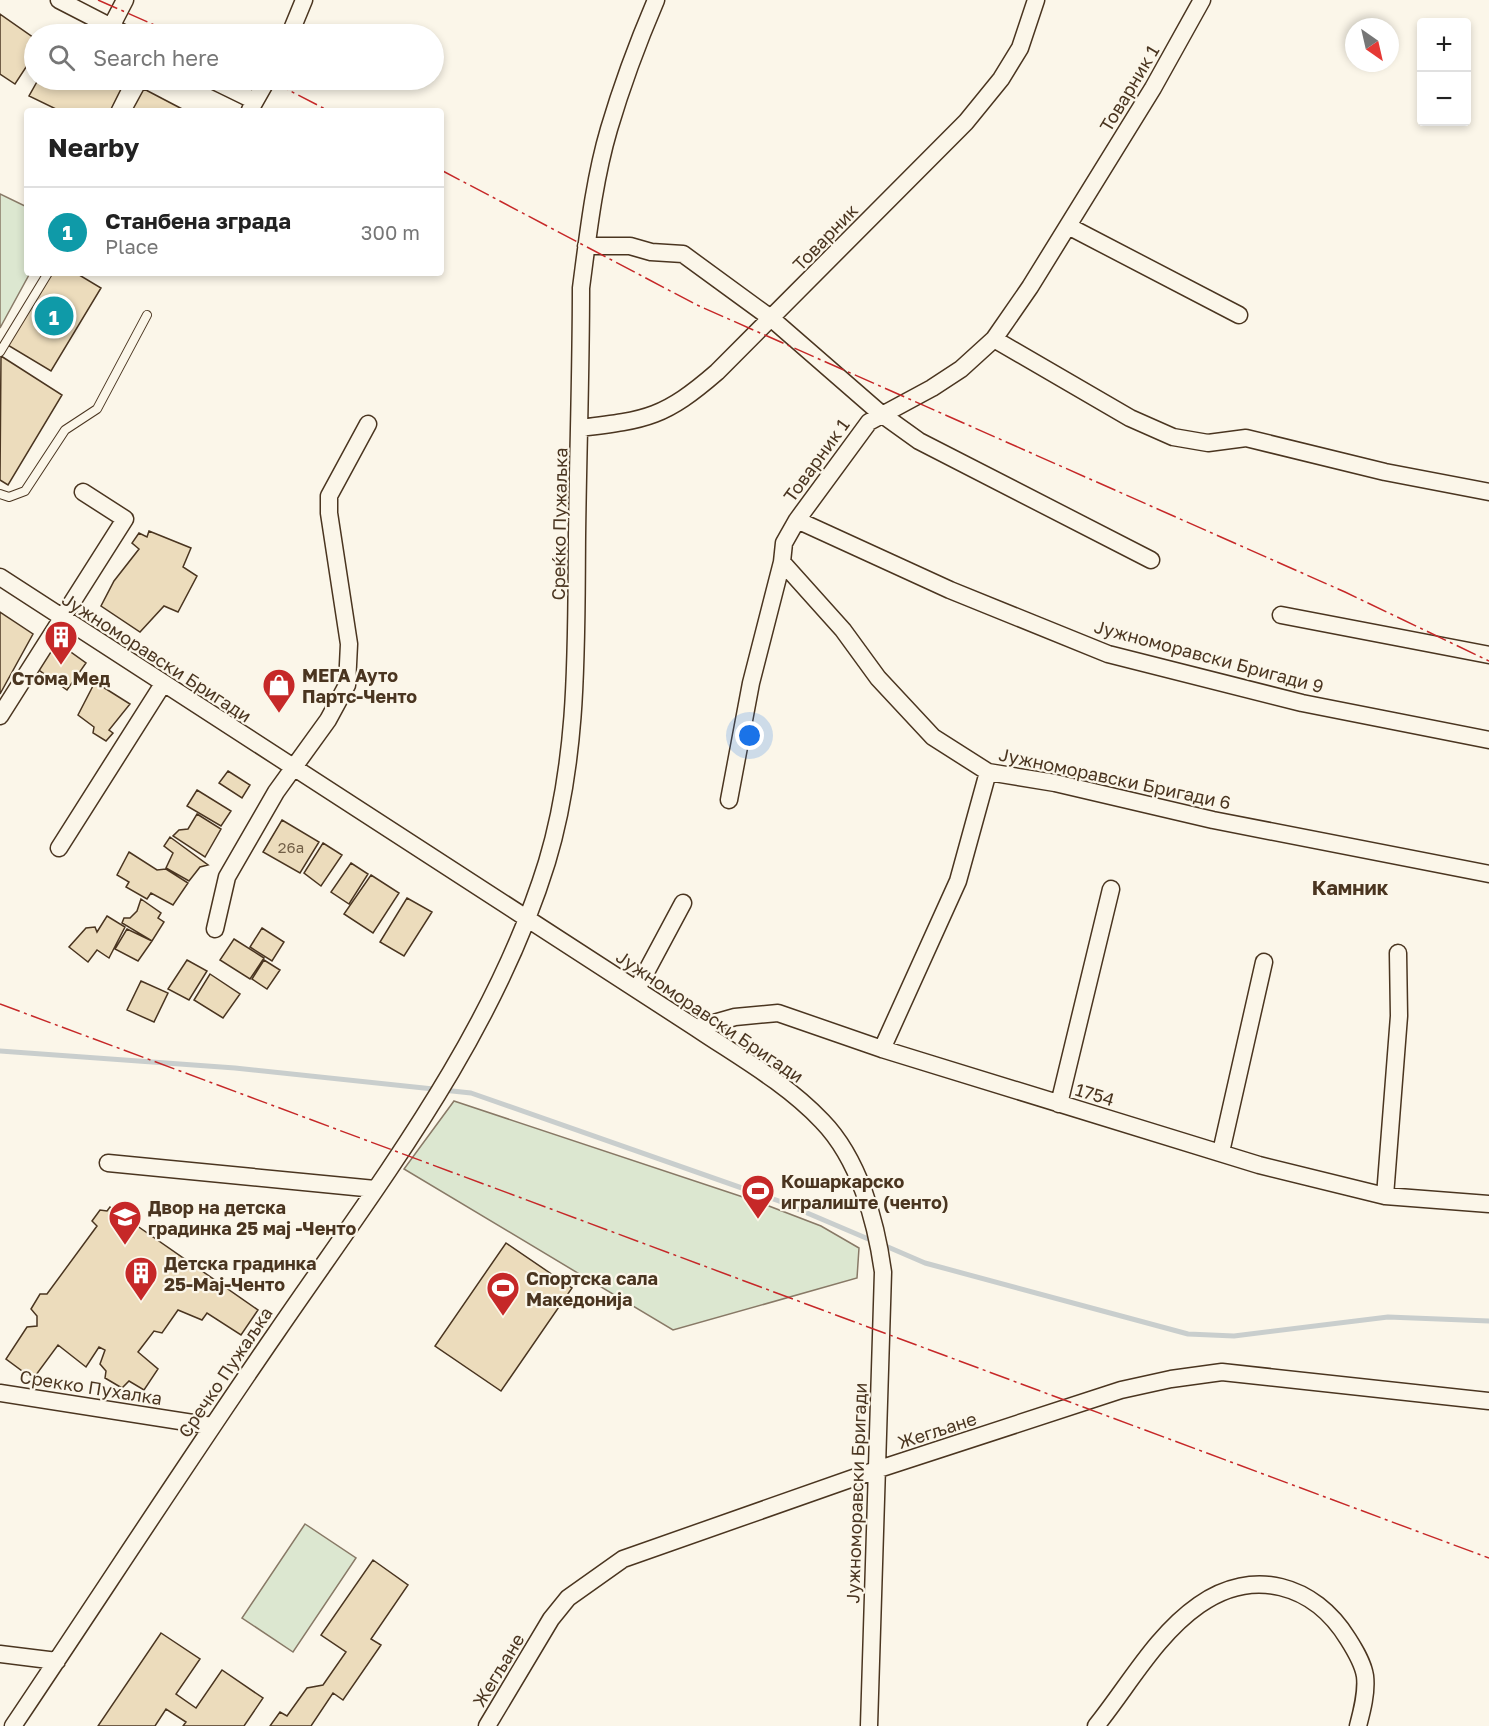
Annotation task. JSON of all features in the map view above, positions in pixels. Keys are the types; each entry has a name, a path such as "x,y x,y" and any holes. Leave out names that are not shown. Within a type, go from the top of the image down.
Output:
{"street":[{"path":"59,0 105,24"},
{"path":"120,24 125,0"},
{"path":"294,24 304,0"},
{"name":"Среќко Пужаљка","path":"470,1041 526,920 547,861 564,789 575,698 581,288 586,246 609,131 638,42 656,0"},
{"name":"Товарник","path":"580,428 653,416 686,399 709,379 966,122 994,88 1020,48 1036,0"},
{"name":"Товарник 1","path":"729,800 751,683 782,562 784,543 797,520 859,433 880,413 932,388 961,369 994,339 1068,226 1153,88 1202,0"},
{"path":"227,90 252,106 261,90"},
{"path":"1068,226 1239,315"},
{"path":"586,246 630,246 651,252 683,254 772,318 880,413 919,441 1151,560"},
{"path":"994,339 1130,418 1173,437 1208,443 1246,438 1385,472 1489,492"},
{"path":"215,929 227,877 293,768 328,720 347,685 349,644 329,513 329,496 368,424"},
{"path":"0,716 125,519 83,492"},
{"name":"Јужноморавски Бригади 9","path":"797,520 950,590 1108,654 1302,703 1489,740"},
{"name":"Јужноморавски Бригади 6","path":"782,562 843,630 878,678 933,737 988,772 1055,783 1213,820 1489,874"},
{"name":"Јужноморавски Бригади","path":"0,577 526,920 696,1028 787,1089 824,1122 861,1181 879,1237 883,1272 869,1726"},
{"path":"1281,615 1489,655"},
{"path":"59,848 163,684"},
{"path":"882,1049 958,881 988,772"},
{"path":"1059,1104 1111,889"},
{"path":"637,989 683,903"},
{"path":"1385,1196 1399,1016 1398,953"},
{"path":"1221,1152 1263,963"},
{"name":"1754","path":"696,1028 735,1017 778,1013 882,1049 1270,1168 1385,1196 1489,1204"},
{"name":"Сречко Пужаљка","path":"13,1726 212,1426 435,1100 470,1041"},
{"path":"108,1162 375,1189"},
{"name":"Жегљане","path":"488,1726 551,1619 568,1598 623,1559 876,1470 1121,1390 1171,1379 1222,1372 1489,1401"},
{"name":"Срекко Пухалка","path":"0,1393 212,1426"},
{"path":"1096,1726 1156,1646 1200,1604 1240,1584 1276,1584 1311,1600 1337,1622 1357,1654 1365,1676 1358,1726"},
{"path":"0,1654 57,1661"}],"lane":[{"path":"0,352 46,276"},
{"path":"0,494 9,497 25,491 65,430 97,409 147,315"}],"green space":[{"path":"0,194 24,206 24,276 28,276 0,328"},
{"path":"454,1101 761,1203 821,1226 859,1248 857,1278 673,1330 404,1169"},
{"path":"305,1524 356,1558 293,1652 242,1618"}],"building":[{"path":"0,14 24,31 24,70 15,84 0,74"},
{"path":"32,90 120,90 112,108 54,108 29,96"},
{"path":"143,90 146,90 180,108 134,108"},
{"path":"48,276 81,276 101,288 51,371 6,344"},
{"path":"1,356 62,395 8,485 0,480"},
{"path":"149,531 191,548 183,567 197,576 178,612 164,606 140,632 101,606 114,581 139,549 132,543 139,533 147,537"},
{"path":"0,612 33,634 0,694"},
{"name":"Стома Мед","path":"54,646 61,651 65,648 86,663 67,690 36,668"},
{"path":"95,682 130,704 109,730 113,733 106,741 93,733 94,727 78,715"},
{"path":"228,771 250,785 242,798 219,783"},
{"path":"197,790 231,811 221,826 187,806"},
{"path":"197,814 221,829 205,857 173,836 179,830 188,829"},
{"path":"282,820 319,842 300,873 263,852"},
{"path":"170,837 208,865 200,867 189,881 166,868 173,853 164,846"},
{"path":"323,843 342,855 321,886 304,873"},
{"path":"129,852 157,870 166,869 188,883 173,905 151,893 147,899 126,887 129,882 117,875"},
{"path":"351,863 368,874 349,904 331,892"},
{"path":"371,875 399,893 373,933 344,914"},
{"path":"407,898 432,912 404,956 380,942"},
{"path":"141,899 161,913 158,918 164,922 152,941 122,923 124,918 130,918 137,911"},
{"path":"107,916 125,927 109,958 97,950 88,962 69,947 86,928 95,927 97,932"},
{"path":"262,928 284,942 272,961 250,947"},
{"path":"127,929 152,941 138,961 115,949"},
{"path":"234,939 264,958 250,979 220,960"},
{"path":"187,960 207,971 189,1000 168,989"},
{"path":"264,960 280,970 267,989 252,979"},
{"path":"210,974 240,994 223,1018 194,1000"},
{"path":"141,981 168,993 154,1022 127,1010"},
{"name":"Детска градинка 25-Мај-Ченто","path":"110,1207 258,1310 241,1335 207,1313 202,1320 178,1310 162,1333 154,1331 138,1352 158,1369 144,1390 129,1381 122,1388 105,1378 106,1371 100,1364 105,1350 99,1347 86,1367 58,1345 33,1379 6,1359 27,1327 37,1326 37,1316 31,1309 40,1294 47,1294 97,1226 92,1221 100,1210 107,1211"},
{"name":"Спортска сала Македонија","path":"506,1243 572,1288 501,1391 435,1346"},
{"path":"373,1560 408,1585 371,1639 381,1645 343,1700 333,1693 311,1726 270,1726 280,1712 287,1716 307,1688 323,1685 346,1652 321,1635"},
{"path":"161,1633 200,1659 176,1694 196,1708 222,1670 263,1698 244,1726 183,1726 186,1722 166,1709 155,1726 98,1726"}],"waterway":[{"path":"0,1051 235,1068 471,1093 779,1201 873,1241"},
{"path":"881,1244 925,1263 1188,1334 1234,1336 1388,1317 1489,1321"}],"power":[{"path":"98,0 152,24"},
{"path":"288,90 323,108"},
{"path":"444,172 697,305 1345,592 1489,661"},
{"path":"0,1004 1489,1558"}],"place":[{"name":"Станбена зграда","path":"54,316"},
{"name":"Стома Мед","path":"61,666"},
{"name":"МЕГА Ауто Партс-Ченто","path":"279,714"},
{"name":"Кошаркарско игралиште (ченто)","path":"758,1220"},
{"name":"Двор на детска градинка 25 мај -Ченто","path":"125,1246"},
{"name":"Детска градинка 25-Мај-Ченто","path":"141,1302"},
{"name":"Спортска сала Македонија","path":"503,1317"}],"district":[{"name":"Камник","path":"1350,887"}]}
